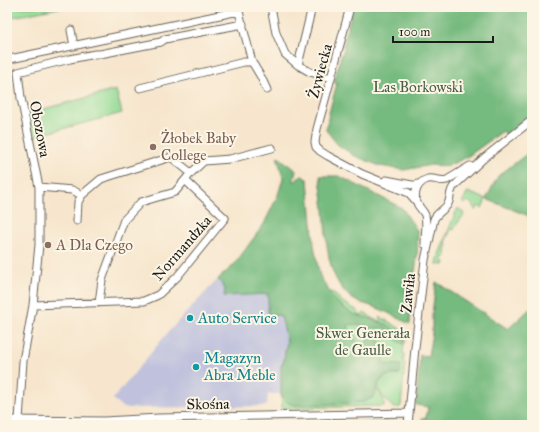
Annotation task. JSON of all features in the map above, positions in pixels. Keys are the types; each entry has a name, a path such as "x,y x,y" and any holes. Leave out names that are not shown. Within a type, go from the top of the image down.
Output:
{"street":[{"path":"271,7 276,33 285,54 298,65 310,72 332,78"},
{"path":"298,65 312,7"},
{"name":"Żywiecka","path":"350,7 332,78 317,128 315,142 316,147 328,156 350,168 374,178"},
{"path":"10,59 239,9 252,62 267,90"},
{"name":"Obozowa","path":"18,420 23,361 33,305 39,245 39,187 21,98 18,72 70,59 161,42 165,39 243,24"},
{"path":"71,30 74,46"},
{"path":"140,88 244,62 252,62"},
{"name":"Zawiła","path":"408,425 425,260 434,219 447,205 451,190 454,186 489,154 532,120"},
{"path":"99,303 102,280 124,220 141,202 175,192 186,181 191,173 206,160 230,160 272,148"},
{"name":"Zawiła","path":"374,178 412,185 432,179 443,181 489,154"},
{"path":"77,221 78,202 82,195 101,179 171,157 191,173"},
{"path":"374,178 409,193 416,201"},
{"path":"439,180 446,185 450,194"},
{"name":"Normandzka","path":"33,305 144,301 158,295 177,276 225,218 186,181"},
{"path":"416,201 416,193 421,183"},
{"path":"39,187 72,190 82,195"},
{"name":"Zawiła","path":"416,201 425,218 425,260"},
{"path":"420,208 428,212 436,213 441,211"},
{"name":"Skośna","path":"7,420 104,421 159,418 409,414"}],"shaded area":[{"path":"218,279 225,289 224,296 268,294 281,316 287,341 283,364 281,365 281,394 268,394 267,406 123,408 113,399 169,331"},
{"path":"399,421 399,425 233,425 312,423"}],"green space":[{"path":"7,7 64,7 7,18"},
{"name":"Las Borkowski","path":"353,7 532,7 532,115 507,136 503,131 467,157 448,166 431,165 404,170 380,166 355,156 338,145 326,130 337,83 334,83 341,55 345,46 343,46"},
{"path":"116,90 122,113 32,137 28,113"},
{"path":"532,150 532,221 529,216 486,199 498,176"},
{"path":"277,156 296,170 295,182 301,175 308,180 314,245 318,267 320,276 331,295 340,305 353,314 388,325 405,338 404,344 396,340 386,328 368,328 368,326 349,324 348,330 361,347 368,342 368,335 380,335 379,346 385,348 383,364 401,365 400,374 386,376 380,381 372,398 363,402 295,405 288,403 281,394 281,365 283,364 287,341 281,316 268,313 268,294 224,296 225,289 218,279 234,265 264,224 278,195 283,178"},
{"path":"320,176 339,176 402,208 418,232 410,324 381,310 355,300 341,287 331,267 327,244"},
{"path":"468,192 486,199 482,208 478,206 476,211 468,201 465,204 462,202"},
{"path":"458,208 464,215 454,230 451,229 445,242 447,244 445,250 446,256 442,258 445,262 444,265 437,264 439,254"},
{"path":"436,282 508,329 532,307 532,334 528,340 532,344 532,425 421,425 422,418 426,418 428,407 416,405 420,355 428,356 432,333 432,314"},
{"name":"Skwer Generała de Gaulle","path":"325,284 330,293 332,292 344,303 358,311 359,316 364,313 381,322 380,317 404,331 406,342 404,344 403,354 405,354 403,362 405,363 400,407 394,408 384,399 379,390 378,387 380,381 386,376 383,364 320,321"},
{"path":"377,389 384,401 384,406 282,408 281,394 284,399 376,391"}],"place":[{"name":"Żłobek Baby College","path":"153,147"},
{"name":"A Dla Czego","path":"48,245"},
{"name":"Auto Service","path":"190,318"},
{"name":"Magazyn Abra Meble","path":"196,367"}]}
